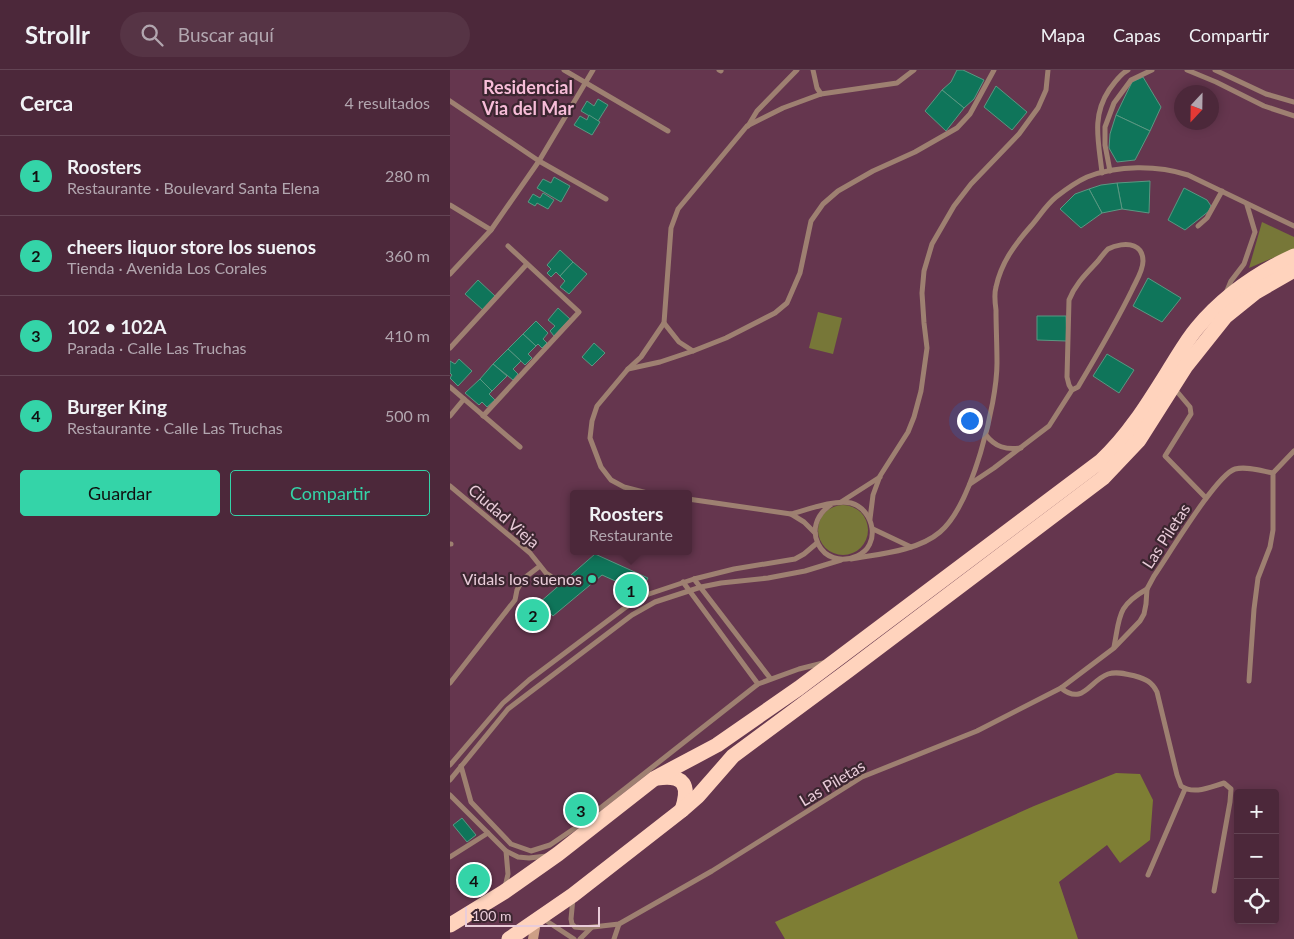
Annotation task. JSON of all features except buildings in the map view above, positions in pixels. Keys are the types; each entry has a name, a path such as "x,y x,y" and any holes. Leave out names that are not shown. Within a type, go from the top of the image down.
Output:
{"highway":[{"path":"450,925 504,892 558,854 655,778 717,745 838,660 1110,452 1136,421 1197,328 1246,283 1294,256"},
{"path":"509,939 574,895 682,810 698,796 733,756 842,676 1103,478 1139,440 1198,349 1225,317 1256,292 1294,270"},
{"path":"655,778 669,776 678,779 684,784 687,794 682,810"},
{"path":"622,805 634,780"}],"main road":[{"path":"533,939 539,919"}],"street":[{"path":"564,70 668,131"},
{"path":"450,274 491,230 539,161 593,70"},
{"path":"632,490 611,480 601,467 590,438 592,421 597,406 628,369 641,357 664,323 671,228 678,209 747,126 757,111 797,70"},
{"path":"813,70 817,88 821,94"},
{"path":"747,126 783,108 821,94 897,83 914,70"},
{"path":"628,369 660,362 693,351 726,338 775,312 786,303 800,273 812,221 823,204 838,190 957,128 970,114 994,70"},
{"path":"870,519 873,495 880,476 908,432 921,391 927,348 922,293 924,272 932,244 954,206 971,184 1019,134 1038,108 1046,90 1048,70"},
{"path":"1102,173 1097,127 1098,114 1108,90 1128,70"},
{"path":"1110,171 1105,145 1105,127 1114,103 1132,80 1152,70"},
{"path":"1187,70 1264,106 1294,116"},
{"path":"1216,70 1266,94 1294,102"},
{"path":"450,101 539,161 606,199"},
{"path":"450,780 508,709 632,615 655,602 701,587 768,578 805,571 840,560 889,553 911,547 935,535 949,522 969,484 986,435 997,365 995,289 1000,272 1018,240 1054,199 1072,186 1088,177 1110,171 1129,168 1171,170 1188,175 1294,226"},
{"path":"1198,226 1207,218 1222,191"},
{"path":"1222,304 1230,282 1244,264 1255,232 1247,204"},
{"path":"450,205 491,230"},
{"path":"969,484 1022,448 1049,426 1072,390 1078,387 1122,310 1139,275 1143,264 1143,256 1137,247 1121,245 1109,249 1072,293 1069,300 1067,377 1072,390"},
{"path":"483,416 579,312 508,246"},
{"path":"450,348 527,264"},
{"path":"664,323 679,342 693,351"},
{"path":"1173,386 1190,407 1191,414 1165,456 1206,498"},
{"path":"450,387 520,447"},
{"path":"450,416 464,399"},
{"path":"986,435 992,443 1001,447 1010,449 1022,448"},
{"path":"1249,681 1258,578 1270,547 1273,530 1273,473 1294,450"},
{"name":"Las Piletas","path":"1114,648 1120,615 1124,606 1132,597 1147,589 1206,498 1223,478 1234,469 1246,468 1273,473"},
{"path":"841,502 880,476"},
{"name":"Ciudad Vieja","path":"450,486 530,553 546,574 555,579"},
{"path":"692,500 791,514 841,502 850,503 858,506 865,512 870,519 873,529 872,539 867,548 860,555 851,559"},
{"path":"832,504 819,516 815,524 815,533 817,543 823,551 831,557 840,560"},
{"path":"791,514 804,522 815,533"},
{"path":"873,529 911,547"},
{"path":"450,765 503,703 530,680 626,607 646,595 683,582 734,569 795,560 817,543"},
{"path":"450,683 515,600 517,590 523,579 540,566"},
{"path":"694,579 770,678"},
{"path":"683,582 758,684"},
{"name":"Las Piletas","path":"591,928 619,924 712,871 862,777 977,731 1060,688 1114,648 1140,621 1144,614 1147,589"},
{"path":"461,766 471,802 512,844 531,851 550,845 574,828 758,684 799,668 838,660"},
{"path":"1060,688 1072,695 1079,694 1108,674 1122,673 1144,679 1153,684 1157,692 1181,786 1186,789 1197,790 1224,783 1231,789 1214,891"},
{"path":"1148,874 1186,789"},
{"path":"450,795 506,851 518,857 529,858 558,854"},
{"path":"463,809 471,802"},
{"path":"450,857 488,833"},
{"path":"504,892 508,874 506,851"},
{"path":"574,895 572,924 578,928 591,928"},
{"path":"539,919 574,939"},
{"path":"614,939 619,924"},
{"path":"580,939 591,928"}],"shaded area":[{"path":"1262,222 1294,237 1294,249 1249,268"},
{"path":"818,312 842,318 833,354 809,348"},
{"path":"843,505 852,507 863,516 868,530 866,539 857,550 843,555 834,553 823,544 818,530 820,521 829,510"},
{"path":"1116,773 1140,774 1153,800 1150,840 1120,863 1107,845 1059,882 1078,939 785,939 775,922 1034,806"}],"place":[{"name":"Vidals los suenos","path":"592,579"},
{"name":"Roosters","path":"631,590"},
{"name":"cheers liquor store los suenos","path":"533,615"},
{"name":"102 • 102A","path":"581,810"},
{"name":"Burger King","path":"474,880"}],"district":[{"name":"Residencial Via del Mar","path":"528,98"}]}
